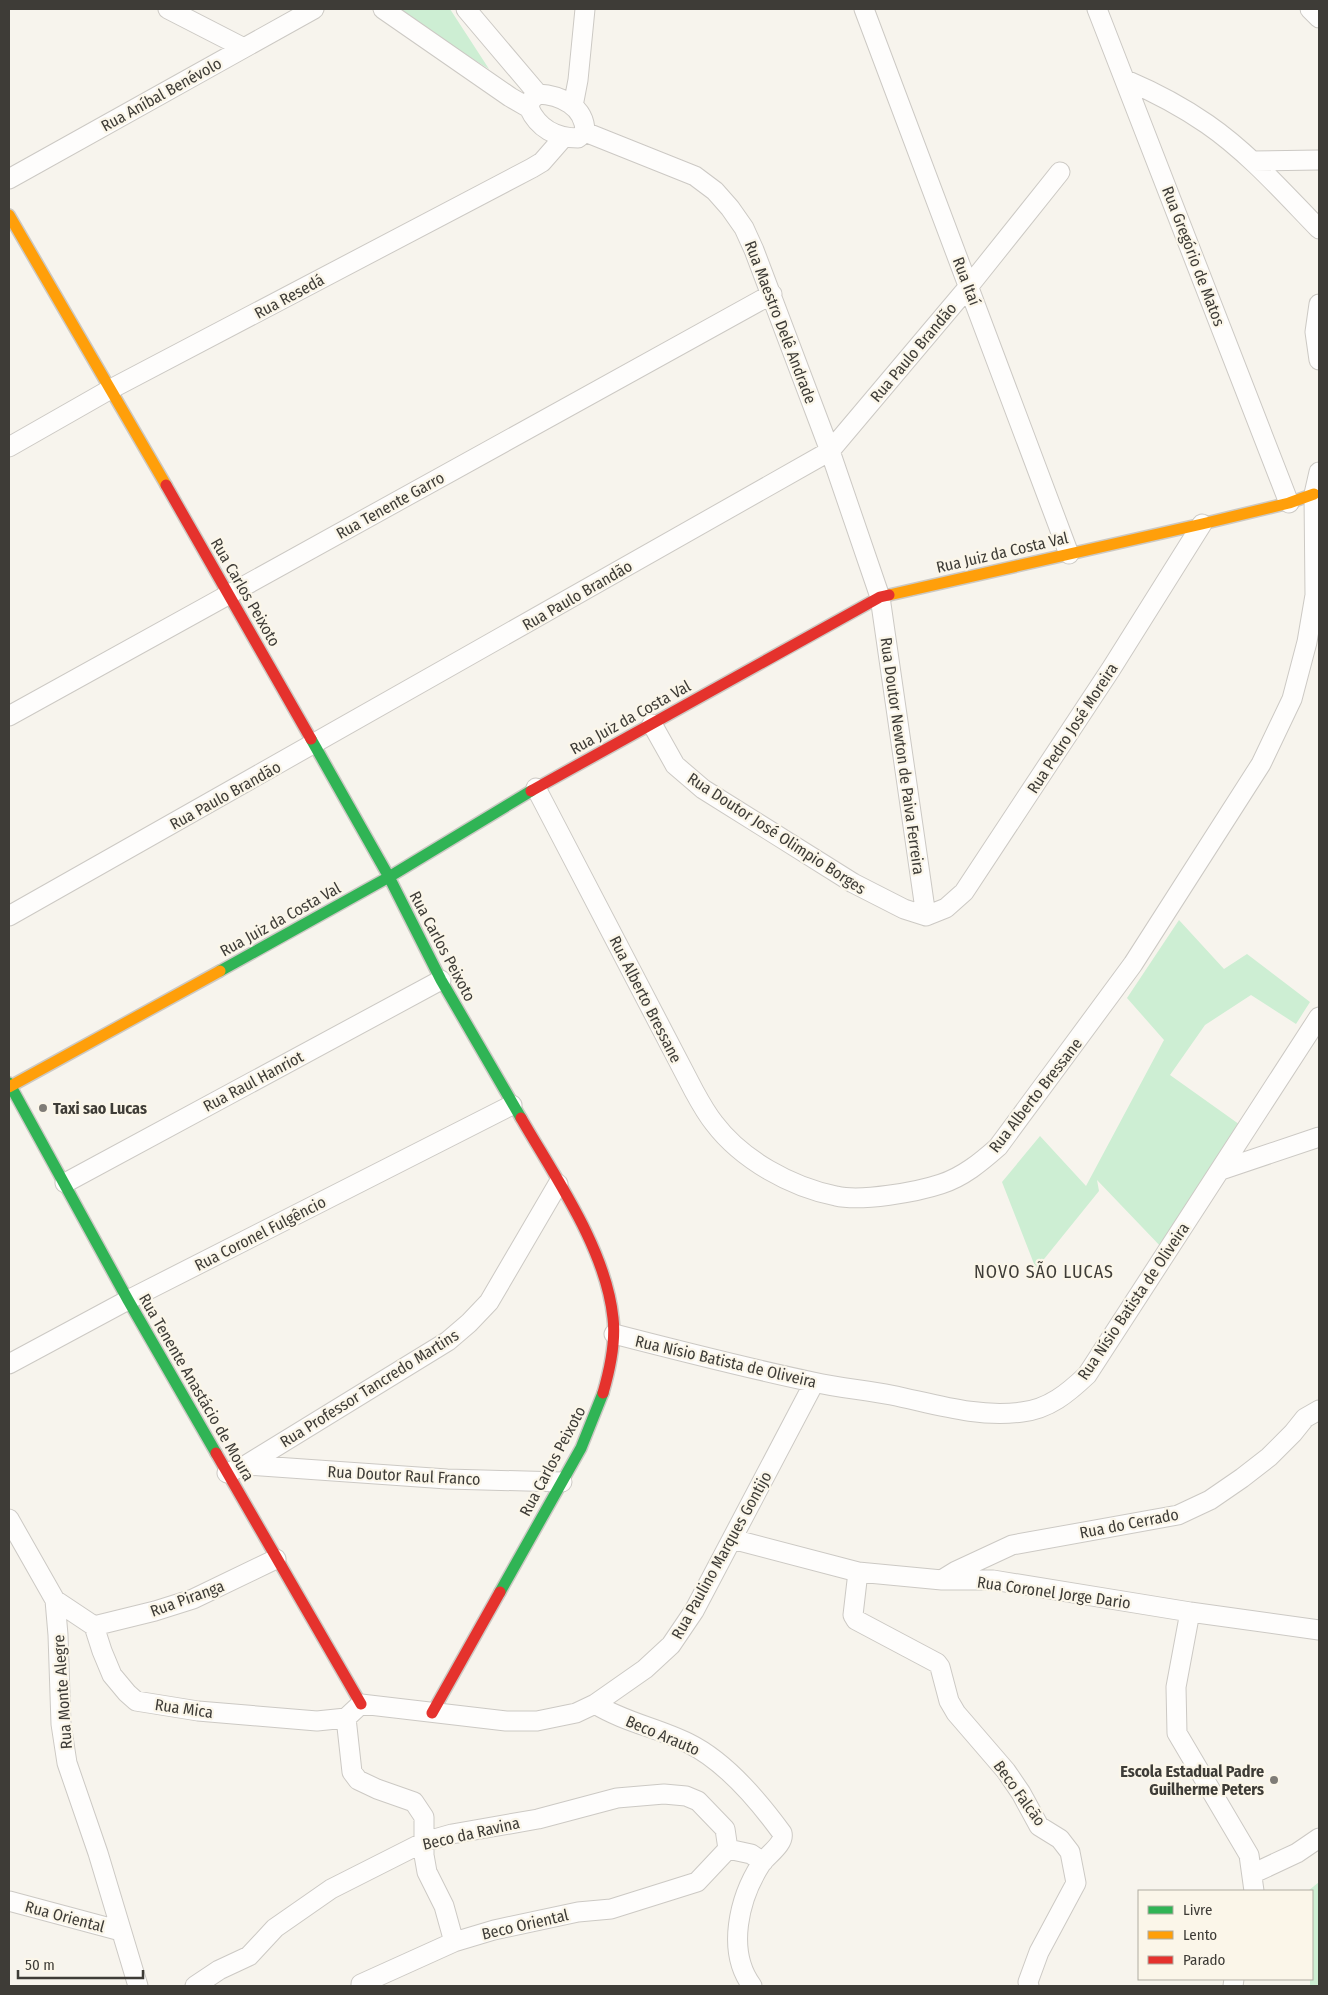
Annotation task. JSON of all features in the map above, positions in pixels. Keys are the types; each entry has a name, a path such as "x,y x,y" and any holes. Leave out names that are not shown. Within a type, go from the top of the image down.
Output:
{"street":[{"path":"168,9 244,48"},
{"name":"Rua Aníbal Benévolo","path":"9,179 314,9"},
{"path":"383,9 510,97 533,101 561,98 573,106 585,125 585,132 578,138 563,138 539,123 533,101 466,9"},
{"path":"573,106 578,80 585,9"},
{"name":"Rua Itaí","path":"864,9 1069,554"},
{"name":"Rua Gregório de Matos","path":"1097,9 1289,503"},
{"path":"1310,9 1319,18"},
{"path":"1126,80 1164,96 1208,124 1252,161 1319,229"},
{"name":"Rua Maestro Delê Andrade","path":"585,132 695,176 715,191 744,228 772,294 830,451 880,596"},
{"name":"Rua Resedá","path":"9,447 109,390 532,168 542,162 563,138"},
{"path":"1252,161 1319,160"},
{"name":"Rua Paulo Brandão","path":"9,916 314,745 830,451 969,286 1060,172"},
{"name":"Rua Carlos Peixoto","path":"9,215 229,594 389,878 441,980 598,1256 609,1296 614,1334 598,1411 581,1448 432,1713"},
{"name":"Rua Tenente Garro","path":"9,716 772,294"},
{"path":"1319,304 1315,332 1319,360"},
{"name":"Rua Alberto Bressane","path":"536,788 694,1091 714,1124 740,1150 773,1172 801,1186 837,1197 876,1197 942,1184 972,1169 998,1147 1133,964 1261,764 1292,699 1307,642 1315,595 1314,494 1319,472"},
{"name":"Rua Juiz da Costa Val","path":"9,1085 389,878 536,788 880,596 1202,524 1289,503 1314,494"},
{"name":"Rua Pedro José Moreira","path":"926,916 946,908 964,892 1111,669 1202,524"},
{"name":"Rua Doutor Newton de Paiva Ferreira","path":"880,596 926,916"},
{"name":"Rua Doutor José Olimpio Borges","path":"652,724 675,765 703,789 853,883 904,909 926,916"},
{"name":"Rua Raul Hanriot","path":"65,1183 441,980"},
{"name":"Rua Nísio Batista de Oliveira","path":"614,1334 814,1383 892,1395 973,1413 1023,1412 1045,1407 1067,1394 1086,1375 1319,1017"},
{"name":"Rua Tenente Anastácio de Moura","path":"9,1085 65,1183 128,1300 361,1704"},
{"name":"Rua Coronel Fulgêncio","path":"9,1364 128,1300 512,1105"},
{"path":"1221,1170 1319,1137"},
{"name":"Rua Professor Tancredo Martins","path":"227,1473 246,1465 448,1341 470,1323 489,1302 558,1184"},
{"name":"Rua Paulino Marques Gontijo","path":"361,1704 506,1721 537,1721 576,1713 596,1704 645,1669 672,1644 694,1611 814,1383"},
{"name":"Rua do Cerrado","path":"942,1580 956,1571 1012,1546 1186,1512 1210,1500 1242,1478 1269,1457 1293,1434 1305,1418 1319,1410"},
{"name":"Rua Doutor Raul Franco","path":"246,1465 447,1479 562,1482"},
{"name":"Rua Monte Alegre","path":"9,1519 55,1600 61,1724 67,1763 138,1986"},
{"name":"Rua Coronel Jorge Dario","path":"732,1539 858,1572 942,1580 992,1580 1190,1612 1319,1630"},
{"name":"Rua Piranga","path":"94,1626 155,1611 193,1599 276,1559"},
{"name":"Beco Falcão","path":"858,1572 853,1615 856,1620 932,1659 940,1667 949,1701 956,1713 1006,1771 1021,1793 1039,1826 1060,1838 1070,1852 1076,1883 1039,1952 1028,1982 1029,1986"},
{"path":"55,1600 94,1626"},
{"path":"1190,1612 1176,1687 1177,1733 1249,1855 1253,1883 1319,1838"},
{"name":"Rua Mica","path":"94,1626 112,1674 136,1701 198,1710 263,1716 317,1720 346,1718"},
{"path":"361,1704 346,1718 352,1772 358,1780 414,1802 424,1817 427,1872 444,1906 454,1942"},
{"name":"Beco Arauto","path":"596,1704 609,1712 688,1742 718,1761 769,1816 782,1833 781,1840 763,1862"},
{"name":"Beco da Ravina","path":"195,1986 219,1970 249,1956 275,1928 331,1889 424,1842 452,1834 538,1819 617,1798 664,1794 686,1796 698,1801 725,1829 728,1849"},
{"path":"728,1849 751,1854 763,1862 750,1887 738,1924 738,1950 748,1981 752,1986"},
{"name":"Beco Oriental","path":"361,1986 361,1984 454,1942 494,1930 578,1912 612,1908 697,1882 728,1849"},
{"name":"Rua Oriental","path":"9,1901 121,1931"}],"green space":[{"path":"392,9 450,9 489,69"},
{"path":"1179,920 1224,969 1247,954 1310,1002 1296,1024 1251,995 1205,1025 1170,1075 1243,1127 1164,1250 1097,1180 1099,1191 1036,1269 1002,1182 1040,1136 1086,1186 1164,1040 1127,998"},
{"path":"1319,1882 1319,1986 1310,1986 1310,1980 1313,1980 1313,1890 1309,1890"}],"traffic: fast":[{"path":"311,739 389,877 441,980 521,1118"},
{"path":"220,971 389,877 531,791"},
{"path":"9,1083 128,1300 216,1453"},
{"path":"500,1592 581,1448 603,1393"}],"traffic: slow":[{"path":"9,215 166,485"},
{"path":"889,595 1202,524 1289,503 1314,494"},
{"path":"9,1087 220,971"}],"traffic: jam":[{"path":"166,485 311,739"},
{"path":"531,791 880,597 889,595"},
{"path":"521,1118 577,1214 590,1240 608,1292 613,1318 614,1337 603,1393"},
{"path":"216,1453 361,1704"},
{"path":"432,1713 500,1592"}],"place":[{"name":"Taxi sao Lucas","path":"43,1108"},
{"name":"Escola Estadual Padre Guilherme Peters","path":"1274,1780"}],"district":[{"name":"NOVO SÃO LUCAS","path":"1044,1272"}]}
